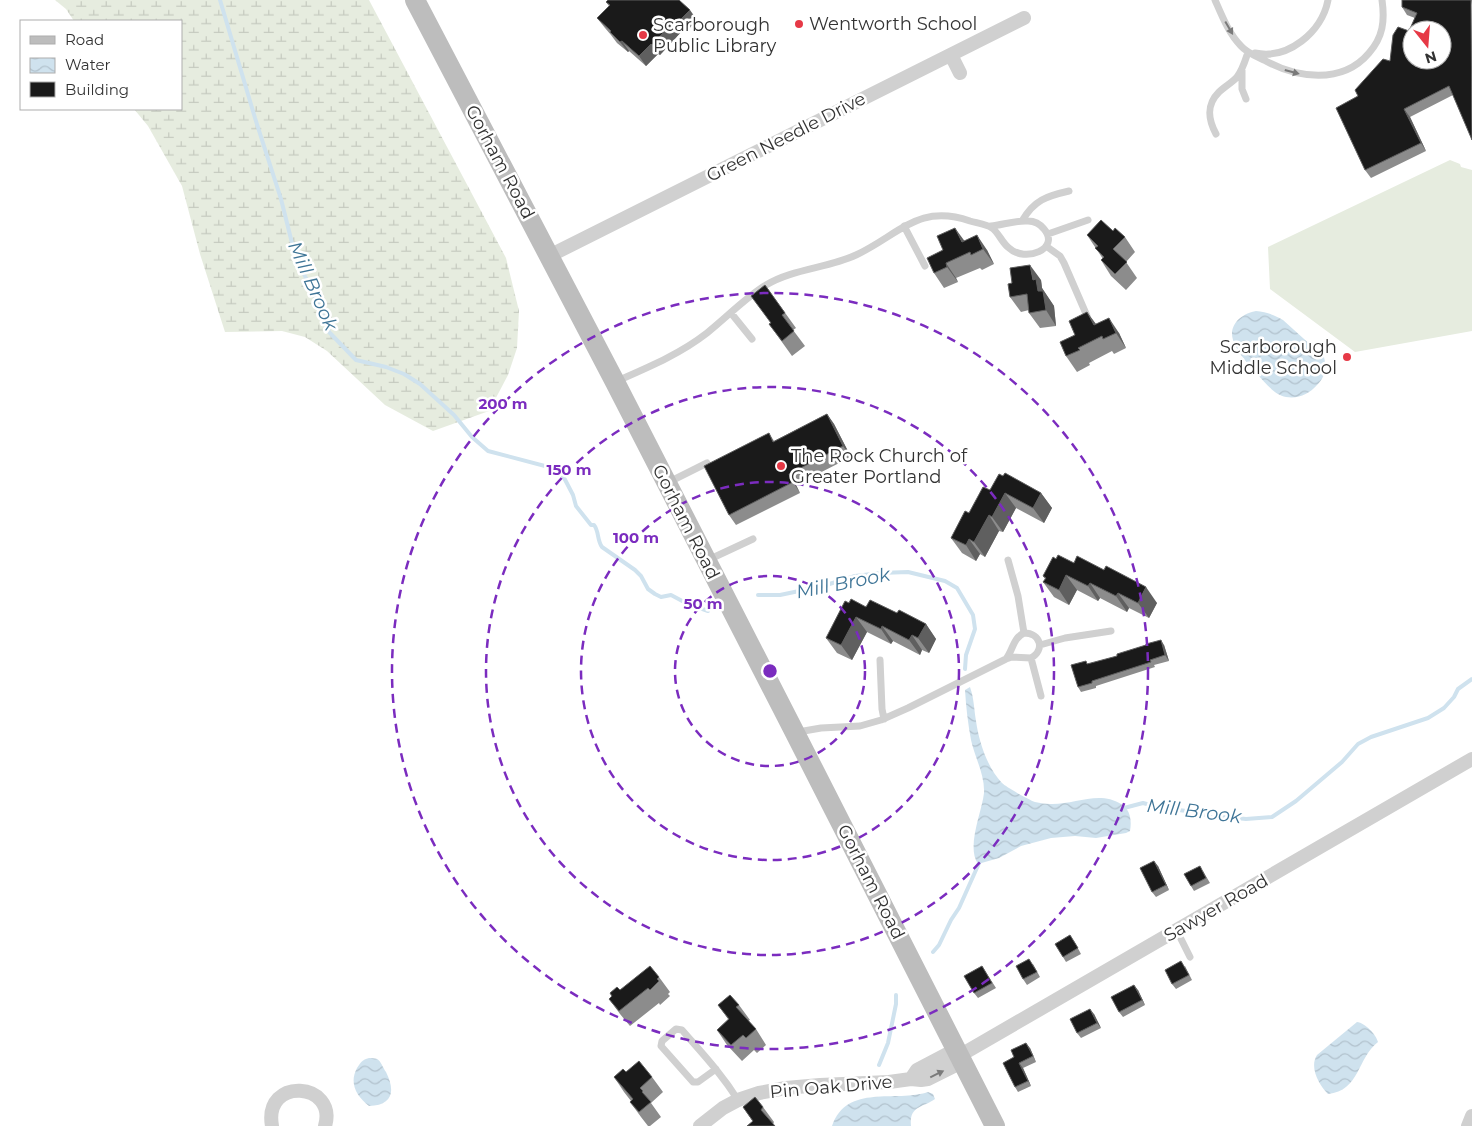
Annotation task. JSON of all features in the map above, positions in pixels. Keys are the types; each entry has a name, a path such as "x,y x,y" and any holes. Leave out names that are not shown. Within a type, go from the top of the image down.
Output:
{"main road":[{"name":"Gorham Road","path":"415,0 615,382 995,1126"}],"street":[{"name":"Green Needle Drive","path":"549,256 1024,18"},
{"path":"951,55 960,73"},
{"name":"Sawyer Road","path":"911,1079 917,1070 959,1056 1472,759"},
{"name":"Pin Oak Drive","path":"700,1126 714,1114 738,1100 759,1093 786,1088 911,1079"},
{"path":"272,1126 271,1116 273,1107 278,1099 286,1093 304,1090 312,1093 324,1106 327,1115 325,1126"},
{"path":"1468,1126 1472,1116"}],"lane":[{"path":"1215,0 1234,37 1248,52 1287,71 1312,75 1327,75 1348,70 1364,59 1378,40 1382,31 1384,22 1382,0"},
{"path":"1248,52 1262,55 1282,52 1301,41 1316,28 1326,9 1328,0"},
{"path":"1216,134 1210,120 1209,108 1219,92 1235,79 1242,69 1248,52"},
{"path":"1242,69 1242,89 1246,99"},
{"path":"1022,221 1030,208 1041,199 1069,191"},
{"path":"615,382 682,350 706,334 766,285 776,280 845,259 920,219 938,215 950,215 991,226 1030,221 1040,225 1048,234 1049,242 1035,254 1024,255 1016,253 1009,249 991,226"},
{"path":"1048,234 1088,220"},
{"path":"904,226 925,266"},
{"path":"1046,246 1060,256 1087,316"},
{"path":"731,313 752,339"},
{"path":"666,483 707,462"},
{"path":"706,560 753,538"},
{"path":"1008,560 1018,596 1024,633"},
{"path":"1040,645 1065,638 1111,631"},
{"path":"795,733 821,728 870,724 884,720 1006,659 1012,657 1031,658 1038,653 1040,645 1036,636 1024,633 1016,638 1006,659"},
{"path":"1031,658 1042,696"},
{"path":"880,660 884,720"},
{"path":"1177,931 1190,957"},
{"path":"716,1069 698,1082 694,1082 661,1046 662,1041 676,1029 682,1030 716,1069 725,1080 738,1100"}],"green space":[{"path":"55,0 369,0 506,258 519,311 517,348 508,375 489,411 433,431 385,405 327,351 305,337 282,331 225,332 200,254 182,186 148,126 135,110 182,110 182,20 73,20 66,9"},
{"path":"1450,160 1460,164 1461,167 1472,170 1472,331 1355,352 1270,289 1268,247"}],"water":[{"path":"1256,311 1270,314 1283,320 1324,357 1324,376 1311,391 1299,396 1282,396 1270,388 1243,358 1233,340 1233,329 1238,320 1246,314"},
{"path":"970,687 977,729 982,746 992,770 1002,783 1028,799 1041,803 1059,804 1095,798 1113,800 1124,806 1128,812 1131,823 1130,831 1096,838 1075,836 1051,838 1021,846 999,858 978,864 975,857 974,839 983,801 984,786 968,722 965,690"},
{"path":"1357,1022 1370,1029 1378,1042 1366,1056 1357,1073 1346,1087 1338,1092 1328,1094 1316,1076 1314,1065 1317,1055"},
{"path":"369,1058 377,1059 381,1063 389,1079 391,1091 390,1096 383,1103 369,1106 357,1094 354,1079 357,1068 363,1060"},
{"path":"928,1092 933,1094 935,1099 914,1111 911,1126 832,1126 839,1113 849,1104 861,1099 915,1095"}],"building":[{"name":"Scarborough Public Library","path":"608,0 679,0 690,10 678,22 676,19 639,56 622,41 620,42 597,18 610,5 606,2"},
{"path":"1402,0 1471,0 1472,140 1449,86 1404,109 1421,143 1365,170 1336,108 1358,96 1355,90 1383,59 1390,61 1393,35 1398,27 1402,28 1402,70 1452,70 1452,20 1414,20 1417,13 1402,7"},
{"path":"1101,220 1113,231 1115,228 1125,237 1113,249 1127,262 1115,274 1101,260 1104,257 1095,248 1098,246 1087,235"},
{"path":"955,228 962,242 977,235 983,249 971,255 970,252 946,263 947,267 934,273 927,258 943,250 937,236"},
{"path":"1030,265 1033,280 1036,279 1038,291 1043,291 1046,310 1029,313 1027,294 1010,297 1008,284 1012,283 1010,268"},
{"path":"765,285 785,313 782,315 794,331 782,341 751,296"},
{"path":"1087,312 1094,325 1109,318 1116,333 1103,339 1102,336 1078,348 1080,350 1066,356 1060,342 1075,335 1069,321"},
{"name":"The Rock Church of Greater Portland","path":"827,414 843,446 789,474 793,482 729,515 704,466 769,433 773,442"},
{"path":"1005,473 1041,493 1033,508 1005,493 992,517 989,515 974,542 969,539 966,545 951,538 965,511 969,513 983,487 990,490 999,474 1003,476"},
{"path":"1058,555 1074,563 1077,556 1104,570 1106,566 1146,587 1138,603 1118,593 1116,596 1090,583 1088,586 1066,575 1059,590 1043,582 1046,578 1043,576 1053,557 1056,559"},
{"path":"851,599 866,607 870,600 897,613 899,610 926,624 918,638 912,635 909,640 882,626 881,629 856,617 841,645 826,638 845,601 849,603"},
{"path":"1161,640 1165,655 1150,660 1151,662 1078,687 1071,665 1086,661 1087,664 1117,656 1117,654"},
{"path":"1154,861 1166,885 1152,892 1140,868"},
{"path":"1200,866 1206,878 1191,886 1184,874"},
{"path":"1070,935 1078,948 1063,957 1055,944"},
{"path":"1029,959 1037,972 1023,979 1016,966"},
{"path":"1181,961 1189,975 1172,984 1165,970"},
{"path":"650,966 659,977 657,979 659,981 650,990 648,988 619,1011 609,999 612,996 610,993 617,987 620,990"},
{"path":"982,966 992,983 974,993 964,976"},
{"path":"1134,985 1142,1000 1119,1012 1111,997"},
{"path":"730,995 739,1005 736,1007 756,1029 746,1038 743,1035 731,1045 717,1030 729,1019 718,1005"},
{"path":"1090,1009 1097,1023 1077,1033 1070,1019"},
{"path":"1026,1043 1033,1056 1019,1063 1028,1081 1015,1087 1003,1063 1014,1057 1011,1050"},
{"path":"639,1061 652,1077 640,1088 651,1102 639,1112 630,1102 633,1099 614,1077 623,1069 626,1072"},
{"path":"755,1097 763,1107 761,1110 775,1126 747,1126 753,1121 743,1107"}],"waterway":[{"name":"Mill Brook","path":"220,0 281,199 295,255 321,310 329,332 356,360 386,367 404,374 420,384 454,415 472,437 488,451 560,470 573,495 576,506 591,525 596,527 602,547 635,570 641,576 648,589 655,594 661,597 671,595 708,611"},
{"name":"Mill Brook","path":"758,595 780,595 823,586 855,576 880,573 908,572 945,581 957,588 973,615 975,629 966,655 965,669"},
{"name":"Mill Brook","path":"1124,808 1143,803 1200,813 1213,818 1246,819 1272,817 1296,801 1342,762 1358,744 1371,737 1428,718 1444,708 1454,697 1458,689 1472,679"},
{"path":"933,952 939,945 959,908 980,861"},
{"path":"879,1065 888,1043 896,995"}],"place":[{"name":"Wentworth School","path":"799,24"},
{"name":"Scarborough Public Library","path":"643,35"},
{"name":"Scarborough Middle School","path":"1347,357"},
{"name":"The Rock Church of Greater Portland","path":"781,466"}]}
